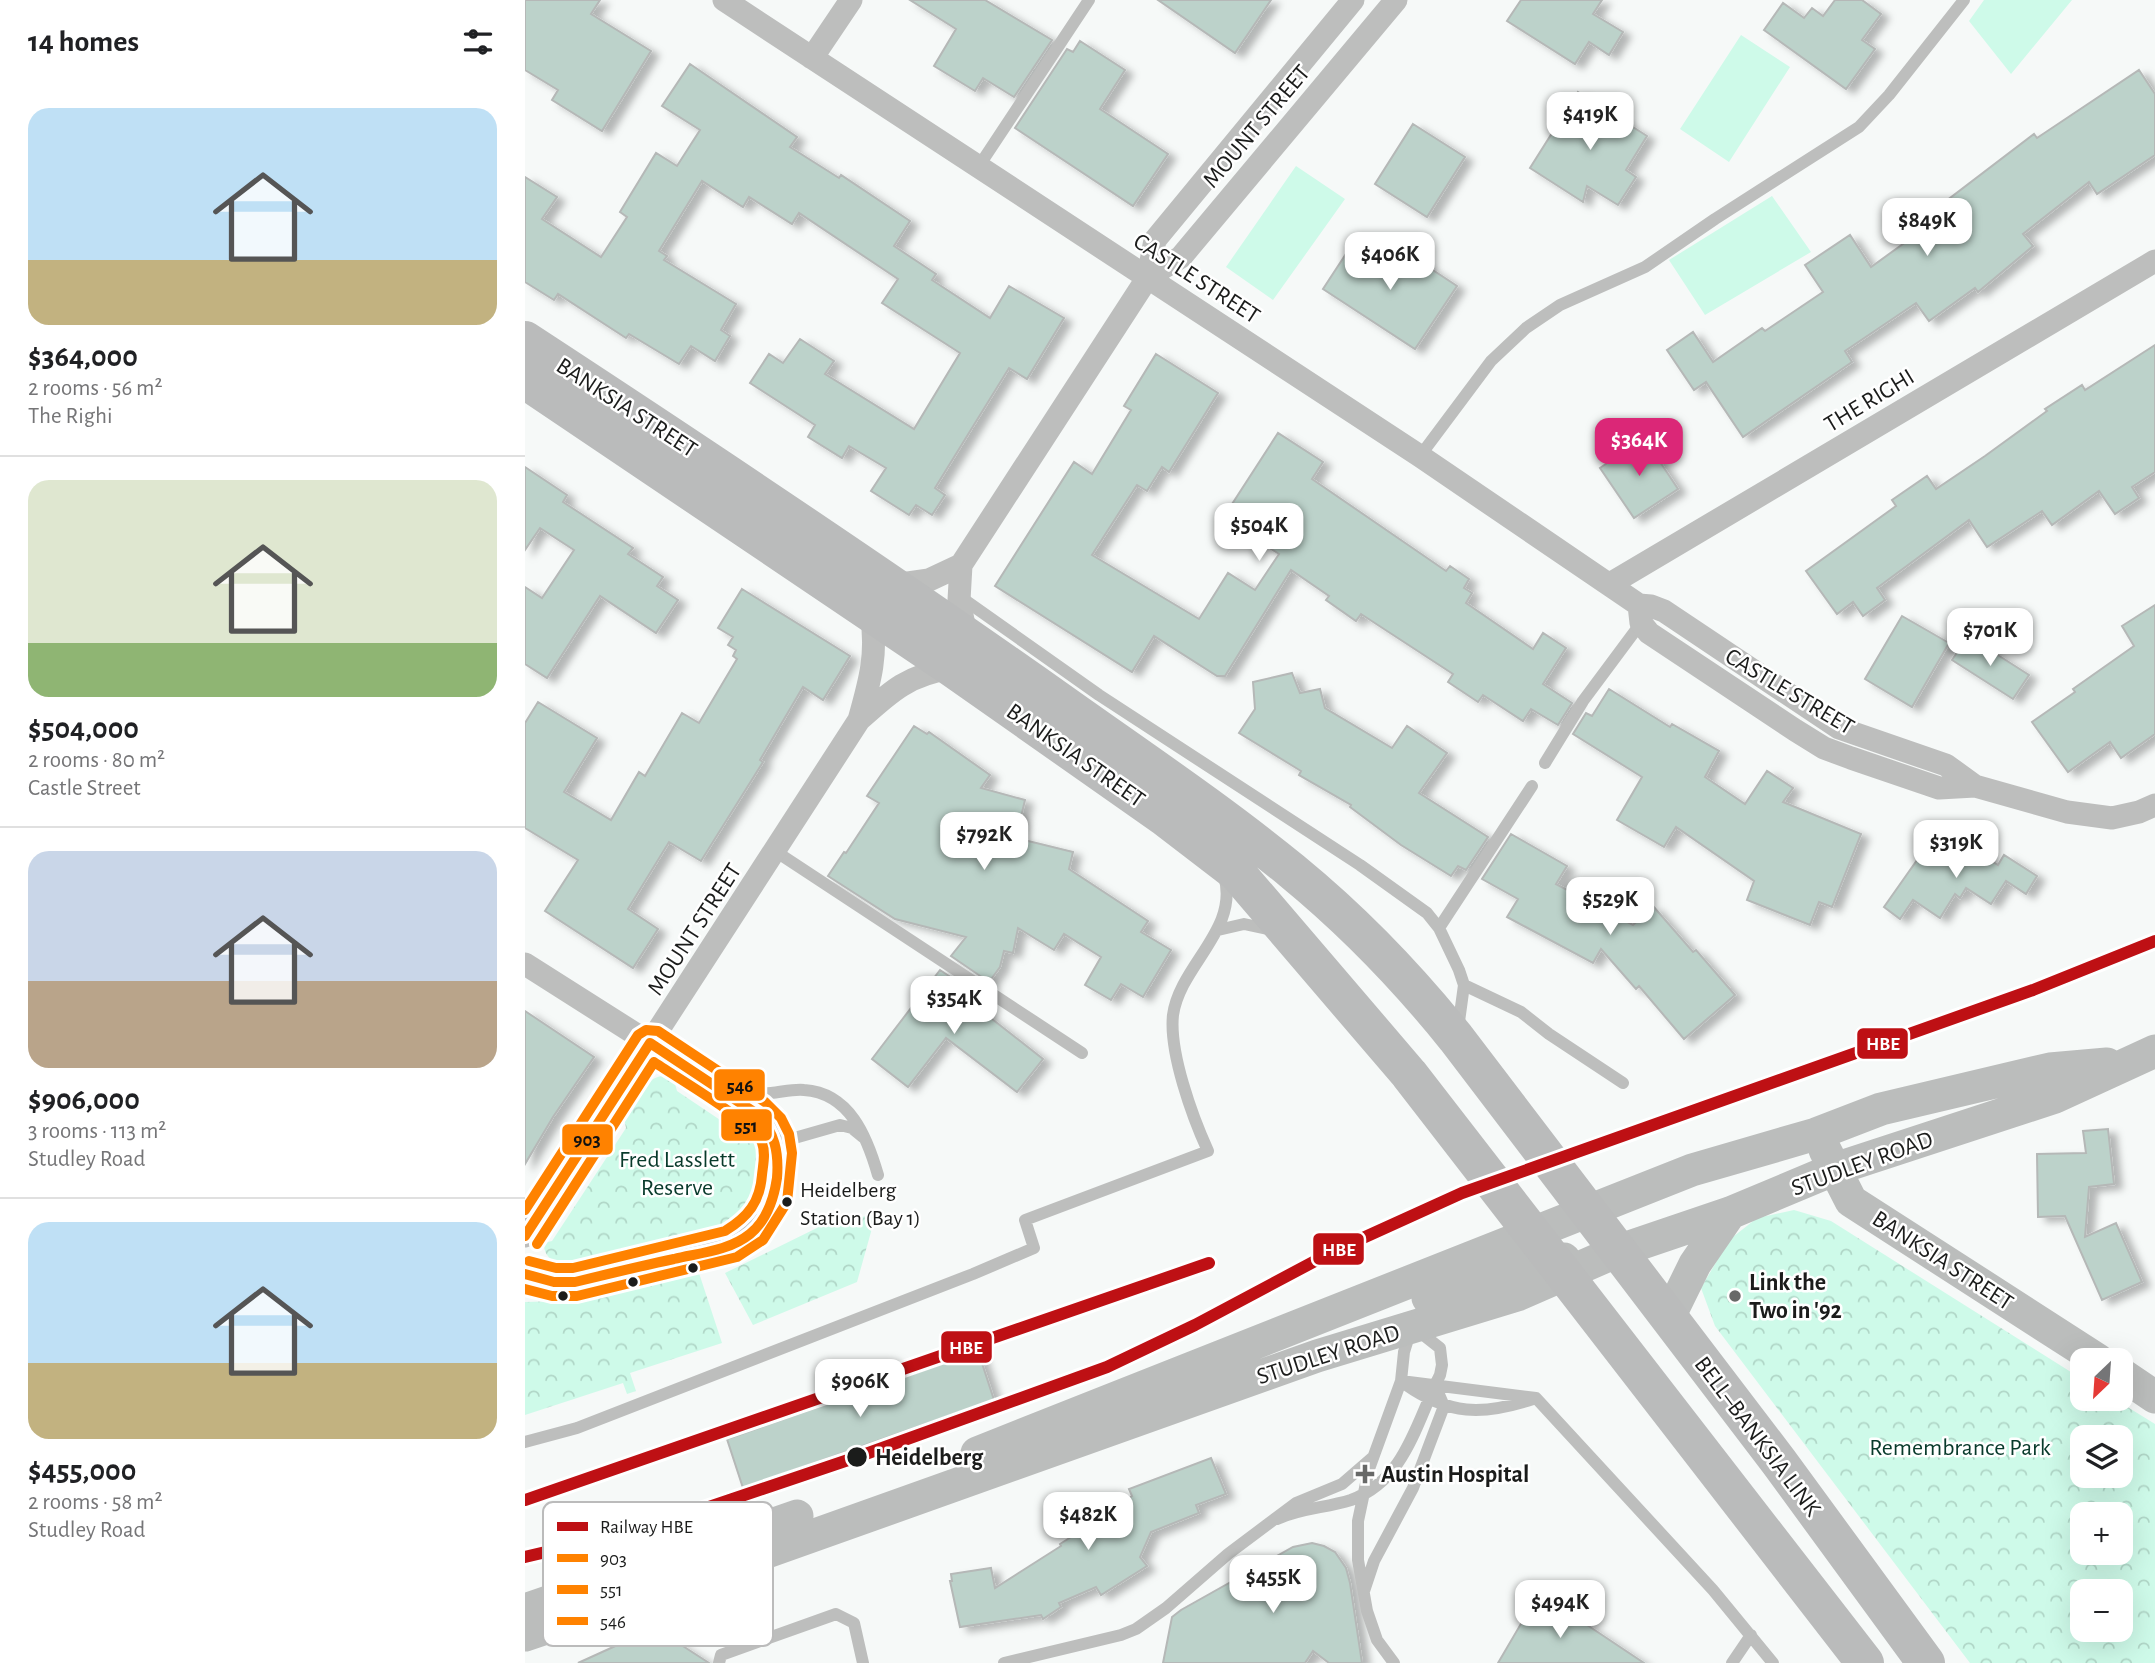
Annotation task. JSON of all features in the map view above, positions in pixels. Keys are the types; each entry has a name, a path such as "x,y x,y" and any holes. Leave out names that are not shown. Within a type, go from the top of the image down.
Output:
{"highway":[{"name":"BANKSIA STREET","path":"525,340 743,482 882,599"},
{"name":"BANKSIA STREET","path":"525,380 882,599 959,652 1223,817 1294,872 1394,965 1456,1038 1579,1200"},
{"name":"BANKSIA STREET","path":"959,652 1237,873 1409,1074 1542,1244"},
{"name":"BELL–BANKSIA LINK","path":"1579,1200 1779,1462 1926,1663"},
{"path":"1542,1244 1650,1388 1865,1663"}],"street":[{"name":"CASTLE STREET","path":"724,0 1420,456 1610,584 1640,614 1649,632 1824,748 1939,788 1975,786 2067,812 2112,818 2155,805"},
{"path":"812,58 851,0"},
{"name":"MOUNT STREET","path":"525,1236 859,720 882,699 913,677 929,672 959,652 961,565 1148,277 1155,240 1353,0"},
{"name":"MOUNT STREET","path":"1148,277 1181,257 1396,0"},
{"name":"THE RIGHI","path":"1610,584 2155,261"},
{"path":"882,599 961,565"},
{"name":"MOUNT STREET","path":"859,720 874,660 875,634 882,599"},
{"path":"525,964 729,1095 764,1121 773,1132 777,1143 773,1198 763,1217 741,1240 716,1250 575,1282 554,1282 525,1274"},
{"name":"STUDLEY ROAD","path":"773,1534 1350,1307 1404,1306 1517,1295 1542,1244 1579,1200 1816,1134 1881,1109 2050,1069 2141,1057"},
{"name":"STUDLEY ROAD","path":"773,1538 1205,1395 1542,1244 1618,1251 1730,1213 1835,1169 2055,1097 2141,1057"},
{"name":"BANKSIA STREET","path":"1816,1134 1851,1202 2079,1348"},
{"path":"1669,1317 1695,1264 1730,1213"},
{"path":"2133,1382 2155,1396"},
{"name":"STUDLEY ROAD","path":"525,1609 543,1604"},
{"name":"STUDLEY ROAD","path":"525,1635 543,1628"}],"lane":[{"path":"979,166 1089,0"},
{"path":"1420,456 1491,361 1526,328 1560,306 1644,267 1859,127 1889,95 1964,0"},
{"path":"959,596 1099,695 1392,887 1427,913 1439,928 1464,985 1456,1038"},
{"path":"1545,763 1640,614"},
{"path":"1439,928 1532,786"},
{"path":"775,851 1082,1053"},
{"path":"525,1442 577,1428 1034,1248 1025,1220 1207,1151 1178,1066 1173,1014 1182,987 1218,930 1224,911 1227,892 1223,873 1214,855"},
{"path":"1218,930 1235,925 1252,925 1293,939"},
{"path":"1464,985 1521,1012 1623,1083"},
{"path":"729,1095 797,1090 816,1092 840,1104 860,1125 870,1146 878,1175"},
{"path":"777,1143 840,1125 855,1130 870,1146"},
{"path":"1394,1663 1373,1632 1363,1595 1357,1549 1363,1494 1373,1456 1401,1381 1404,1306"},
{"path":"1277,1519 1297,1511 1335,1505 1363,1494 1385,1480 1397,1467 1429,1400 1442,1365 1440,1348 1404,1306"},
{"path":"1401,1381 1536,1398 1713,1590 1773,1663"},
{"path":"1401,1381 1429,1400 1454,1409 1496,1410 1536,1398"},
{"path":"1363,1595 1374,1561 1413,1488 1444,1406 1435,1385"},
{"path":"1004,1663 1136,1629 1166,1608 1228,1554 1303,1499 1342,1484 1373,1456"},
{"path":"773,1636 836,1614 854,1623 863,1663"},
{"path":"1732,1663 1751,1635"},
{"path":"719,1663 721,1655 746,1646"}],"green space":[{"path":"1984,0 2072,0 2011,74 1969,21"},
{"path":"1741,35 1790,67 1729,162 1680,129"},
{"path":"1296,166 1345,199 1273,300 1226,267"},
{"path":"1772,196 1811,252 1705,315 1669,260"},
{"name":"Fred Lasslett Reserve","path":"663,1076 674,1080 677,1091 741,1134 752,1133 755,1136 760,1150 761,1170 758,1186 751,1200 736,1218 680,1242 627,1258 582,1267 568,1267 554,1262 545,1252 544,1243 552,1241 626,1128 624,1118 640,1092 650,1081"},
{"name":"Remembrance Park","path":"1794,1210 1831,1221 2070,1371 2070,1411 2133,1410 2155,1424 2155,1663 1970,1663 1715,1326 1701,1288 1729,1240 1757,1218"},
{"path":"876,1214 857,1282 753,1325 725,1273 823,1225"},
{"path":"698,1270 722,1343 630,1373 636,1391 627,1394 623,1383 525,1415 525,1302 561,1301"}],"building":[{"path":"525,0 600,0 591,14 651,51 602,131 552,100 558,90 525,70"},
{"path":"910,0 985,0 1052,40 1014,97 983,78 975,91 934,66 956,29"},
{"path":"1158,0 1271,0 1235,53"},
{"path":"1521,0 1602,0 1593,14 1623,32 1609,55 1589,42 1575,64 1507,21"},
{"path":"1835,0 1862,0 1881,14 1862,40 1875,49 1846,89 1764,30 1783,3 1804,18 1812,8 1823,16"},
{"path":"1080,41 1125,70 1100,109 1168,154 1133,206 1015,128 1067,49 1073,52"},
{"path":"690,64 797,137 790,147 839,178 841,175 910,221 894,246 936,274 932,280 990,318 1009,286 1064,318 1027,379 1009,368 935,488 945,495 932,515 916,505 909,515 871,491 886,468 849,446 842,458 808,437 815,425 750,383 769,354 783,363 800,339 834,361 825,374 914,429 960,353 882,303 898,279 799,213 792,224 749,197 743,207 702,181 659,251 667,256 664,260 736,304 721,330 730,336 715,361 691,346 679,364 629,334 626,338 558,294 554,300 525,282 525,177 557,197 542,219 601,257 627,217 620,212 656,153 677,166 700,130 662,106"},
{"path":"2139,70 2155,94 2155,155 2097,194 2089,182 2023,234 2033,246 1978,292 1975,288 1929,321 1916,303 1845,351 1852,362 1743,437 1706,382 1694,390 1667,350 1693,332 1713,362 1762,328 1765,331 1823,292 1805,265 1850,235 1871,267 1939,218 1933,211 2034,134 2037,138"},
{"path":"1578,92 1647,136 1626,170 1636,177 1618,205 1587,186 1583,202 1530,168"},
{"path":"1413,124 1465,157 1427,217 1375,184"},
{"path":"1357,237 1411,273 1419,261 1457,286 1415,349 1323,289"},
{"path":"2155,345 2155,472 2132,487 2139,498 2115,514 2099,491 2052,525 2042,511 1987,547 1969,520 1877,588 1885,600 1863,616 1853,602 1837,614 1806,571 1896,506 1892,500 1927,476 1936,489 2047,411 2045,409 2082,385 2085,390"},
{"path":"1156,354 1218,393 1169,472 1162,467 1147,491 1137,485 1092,555 1199,619 1228,573 1255,590 1279,554 1223,518 1278,433 1323,462 1312,479 1446,571 1450,566 1469,579 1464,588 1472,593 1466,603 1533,649 1543,633 1566,648 1543,684 1572,703 1558,725 1531,709 1523,721 1483,695 1478,702 1448,682 1453,674 1361,614 1356,621 1326,600 1329,596 1291,570 1225,676 1217,676 1154,636 1132,672 995,586 1074,462 1092,474 1131,410 1124,406"},
{"path":"1644,438 1678,489 1634,518 1600,468"},
{"path":"525,467 567,495 563,502 633,548 628,554 663,577 657,586 678,600 656,633 600,596 547,678 525,664 525,587 542,598 574,550 540,528 525,550"},
{"path":"742,589 850,656 823,700 803,687 760,760 763,762 701,861 669,842 628,909 658,929 633,968 545,911 578,860 525,828 525,723 538,702 597,738 564,792 611,820 639,772 645,776 682,713 699,723 737,659 733,656 736,650 728,645 733,637 718,628"},
{"path":"2155,605 2155,734 2121,758 2110,742 2068,772 2032,722 2134,646 2122,626"},
{"path":"1902,616 1949,643 1912,707 1865,679"},
{"path":"1968,636 2029,675 2013,699 1952,660"},
{"path":"1292,673 1300,693 1320,689 1325,708 1392,748 1407,726 1447,753 1419,793 1488,837 1466,870 1458,866 1451,876 1401,845 1350,807 1351,805 1299,775 1301,771 1239,733 1255,709 1253,682"},
{"path":"1609,689 1670,727 1672,724 1719,751 1705,777 1745,804 1767,771 1793,788 1783,802 1861,834 1832,907 1819,902 1810,925 1747,900 1754,881 1676,827 1664,847 1617,820 1642,777 1573,734 1586,713 1592,716"},
{"path":"914,726 927,734 929,732 990,775 981,788 1025,800 1016,838 1073,852 1069,869 1148,921 1141,932 1171,950 1143,997 1121,984 1111,1000 1085,985 1101,957 1064,934 1054,950 1018,928 1013,953 1004,951 1000,967 989,982 951,956 966,937 895,919 828,876 879,803 867,796"},
{"path":"1511,834 1567,866 1556,884 1633,925 1653,906 1735,995 1684,1039 1639,986 1636,989 1601,949 1593,963 1507,917 1518,899 1482,879"},
{"path":"1962,842 1998,865 2004,855 2037,876 2026,894 2006,881 1991,904 1966,888 1960,898 1955,894 1940,918 1913,900 1900,919 1884,907 1927,846 1949,862"},
{"path":"940,970 979,996 973,1004 1043,1059 1017,1092 946,1038 908,1087 872,1059"},
{"path":"525,1011 594,1057 525,1164"},
{"path":"2108,1129 2114,1184 2089,1187 2085,1237 2116,1223 2142,1282 2102,1300 2065,1216 2038,1217 2037,1154 2086,1153 2083,1131"},
{"path":"978,1351 994,1400 743,1488 727,1439"},
{"path":"1211,1458 1226,1494 1196,1505 1199,1513 1151,1532 1140,1557 1147,1566 1101,1595 1096,1587 1059,1603 1061,1607 1043,1619 1041,1615 960,1627 950,1581 951,1574 991,1568 995,1588 1079,1532 1080,1535 1132,1496 1129,1489"},
{"path":"1312,1543 1335,1552 1346,1568 1362,1663 1329,1663 1313,1651 1305,1663 1163,1663 1172,1617 1293,1547"},
{"path":"1539,1593 1644,1663 1498,1663"},
{"path":"615,1646 683,1646 709,1663 578,1663"}],"rail line":[{"name":"HBE","path":"724,1502 1107,1367 1195,1325 1332,1252 1462,1193 2033,990 2155,941"},
{"name":"HBE","path":"525,1500 1209,1263"},
{"name":"HBE","path":"525,1557 543,1553"}],"transit line":[{"name":"546","path":"525,1210 638,1035 646,1030 658,1031 765,1102 781,1118 789,1134 792,1153 787,1202 763,1240 737,1257 577,1296 552,1296 525,1289"},
{"name":"903","path":"525,1236 650,1043"},
{"name":"903","path":"525,1274 554,1282 575,1282 713,1251 742,1240 756,1229 765,1216 777,1178 775,1143 768,1128 757,1114 650,1043"},
{"name":"551","path":"529,1261 556,1268 573,1268 725,1231 746,1214 759,1193 764,1151 762,1143 746,1124 654,1062 537,1244"}],"place":[{"name":"Heidelberg Station (Bay 1)","path":"787,1202"},
{"name":"Link the Two in '92","path":"1735,1296"},
{"name":"Heidelberg","path":"857,1457"},
{"name":"Austin Hospital","path":"1365,1474"}]}
